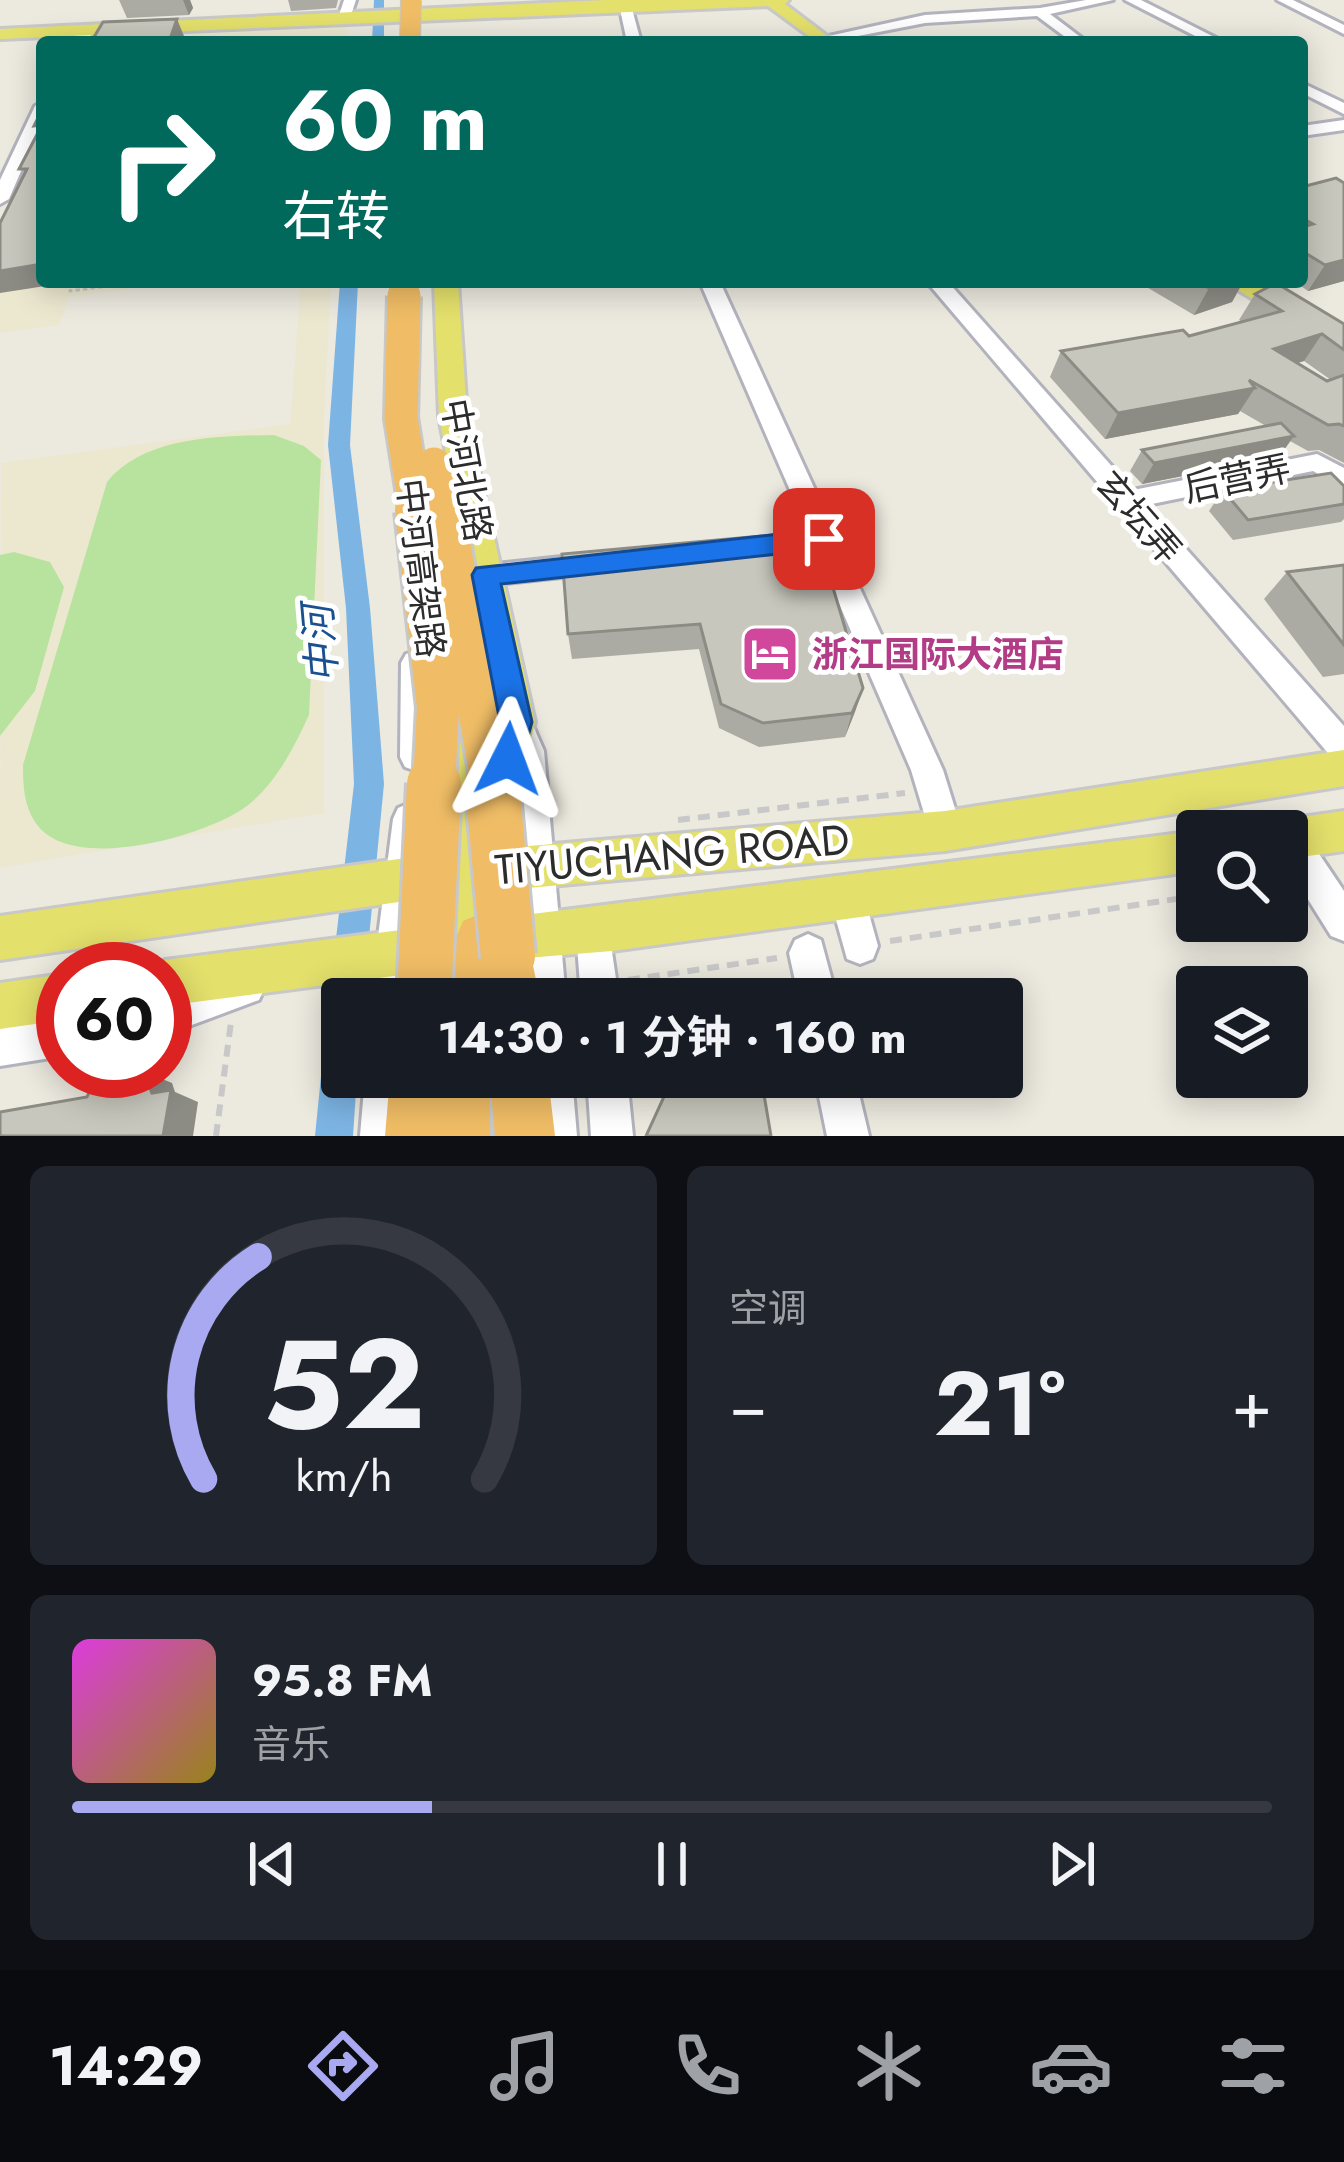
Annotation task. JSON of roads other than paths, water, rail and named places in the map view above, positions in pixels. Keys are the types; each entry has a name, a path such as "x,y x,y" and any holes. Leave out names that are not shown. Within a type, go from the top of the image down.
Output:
{"highway":[{"path":"424,0 424,36"},
{"name":"中河高架路","path":"404,288 401,418 425,567 438,707 482,978"},
{"name":"中河高架路","path":"424,288 424,411 481,690 505,860 482,978"},
{"path":"460,1136 461,1098"},
{"path":"484,1098 484,1136"},
{"path":"513,1136 514,1098"},
{"path":"519,1098 525,1136"}],"main road":[{"path":"0,34 347,9 391,12 698,0"},
{"path":"441,10 626,10 782,0"},
{"path":"771,1 819,36"},
{"name":"中河北路","path":"393,288 386,415 416,594 459,710 482,978"},
{"name":"中河北路","path":"446,288 453,416 516,722 471,871"},
{"path":"1246,288 1344,344"},
{"name":"TIYUCHANG ROAD","path":"0,938 399,878 944,831 1340,759"},
{"path":"1308,836 1344,831"},
{"name":"TIYUCHANG ROAD","path":"482,978 594,931 1176,854"},
{"name":"TIYUCHANG ROAD","path":"192,980 284,969 391,978"},
{"path":"0,1006 36,1001"}],"street":[{"path":"845,36 925,20 1040,13 1072,1 1107,0"},
{"path":"1131,0 1205,36"},
{"path":"1283,0 1344,30"},
{"path":"626,10 632,36"},
{"path":"1040,13 1072,36"},
{"path":"82,36 93,30"},
{"path":"1308,90 1344,109"},
{"path":"0,199 36,119"},
{"path":"1308,130 1344,125"},
{"path":"712,288 813,540 927,770 944,831"},
{"name":"玄坛弄","path":"942,288 1340,759"},
{"name":"后营弄","path":"1125,501 1317,462 1344,480"},
{"path":"486,575 623,560"},
{"path":"391,978 399,878 416,781 416,594"},
{"path":"482,978 539,864 528,751 516,722"},
{"path":"1308,869 1344,922"},
{"path":"848,898 860,946"},
{"path":"594,931 606,978"},
{"path":"808,953 813,978"},
{"path":"192,1007 284,969"},
{"path":"0,1046 36,1040"},
{"path":"553,1098 556,1136"},
{"path":"609,1098 612,1136"},
{"path":"840,1098 848,1136"}],"waterway":[{"name":"中河","path":"378,36 379,0"},
{"name":"中河","path":"348,978 369,784 358,608 339,445 349,288"},
{"name":"中河","path":"334,1136 337,1098"}],"place":[{"name":"浙江国际大酒店","path":"770,654"}]}
